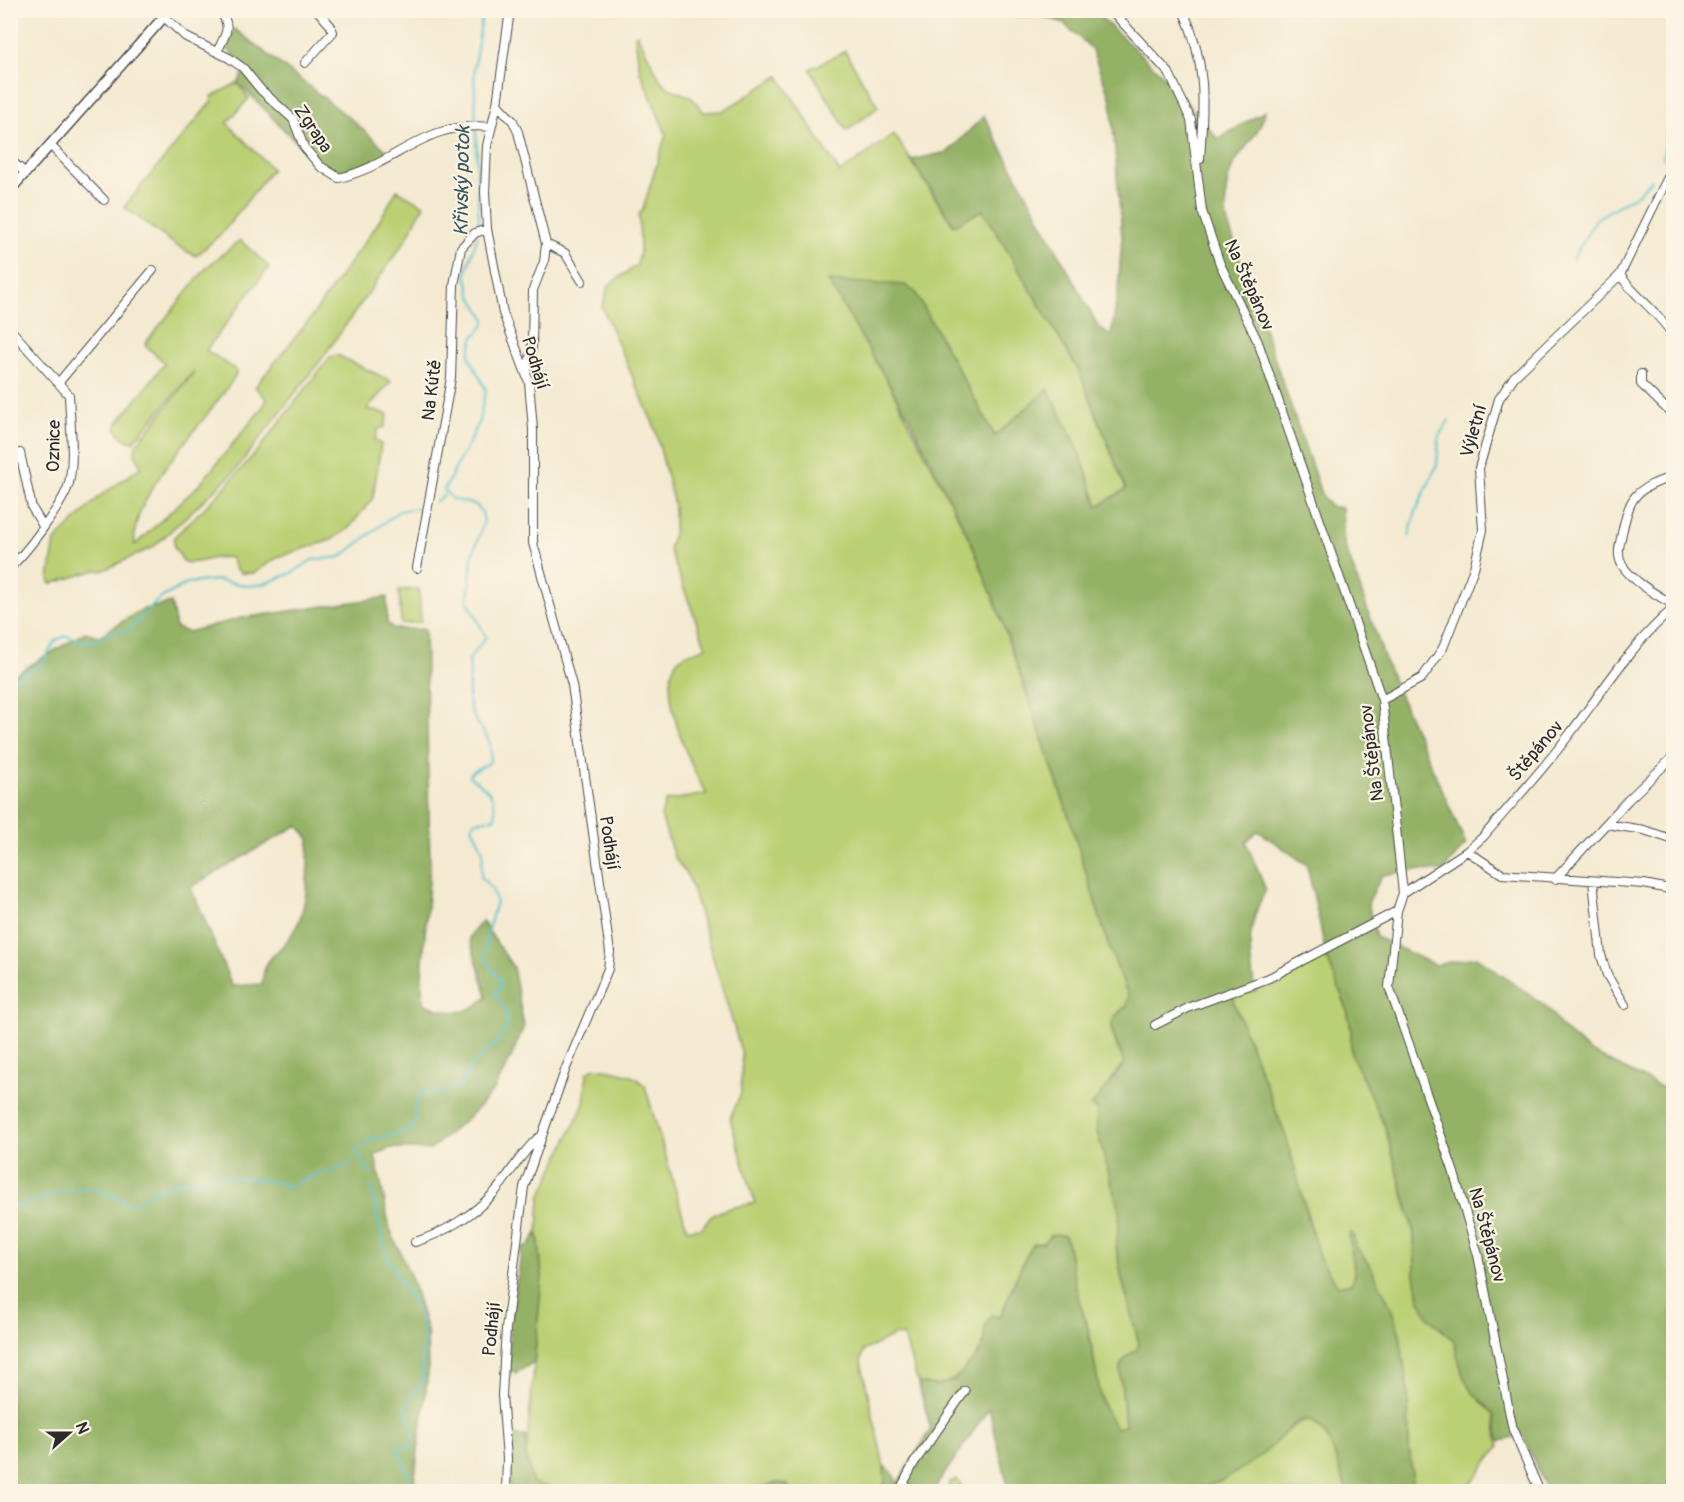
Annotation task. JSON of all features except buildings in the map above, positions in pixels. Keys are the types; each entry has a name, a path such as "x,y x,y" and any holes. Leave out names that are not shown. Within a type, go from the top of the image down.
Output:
{"street":[{"path":"217,52 228,30 226,19 219,10"},
{"path":"305,63 333,32 317,10"},
{"name":"Podhájí","path":"506,1491 507,1458 502,1395 506,1329 524,1187 540,1137 606,975 610,952 572,684 533,543 533,429 526,373 503,314 482,230 487,146 497,104 510,10"},
{"name":"Na Štěpánov","path":"1111,10 1169,73 1191,120 1200,173 1202,211 1216,254 1258,342 1382,700 1403,893 1397,911 1389,987 1453,1170 1478,1255 1513,1430 1540,1491"},
{"path":"1183,10 1200,54 1202,75 1200,173"},
{"path":"10,190 167,14"},
{"name":"Zgrapa","path":"167,14 186,37 243,68 261,90 293,119 304,147 320,166 339,178 362,173 418,140 458,126 491,127"},
{"path":"497,104 513,121 522,143 546,244 544,262 533,290 532,348 526,373"},
{"path":"50,145 104,200"},
{"name":"Výletní","path":"1382,700 1422,678 1435,663 1451,628 1474,568 1483,530 1479,468 1499,399 1514,377 1620,275 1667,179 1674,159"},
{"path":"10,160 26,173"},
{"name":"Na Kútě","path":"417,568 451,378 454,285 461,248 482,230"},
{"path":"546,244 565,253 582,281"},
{"path":"59,382 153,270"},
{"path":"1620,275 1633,294 1658,314 1674,337"},
{"name":"Oznice","path":"10,329 69,395 71,462 69,485 43,526 10,567"},
{"path":"1641,374 1641,384 1674,416"},
{"path":"20,453 32,508 43,526"},
{"path":"1674,476 1647,487 1630,501 1618,552 1623,567 1674,606"},
{"name":"Štěpánov","path":"1403,893 1467,852 1483,837 1568,737 1610,678 1674,606"},
{"path":"1556,879 1606,824 1674,756"},
{"path":"1606,824 1644,830 1674,840"},
{"path":"1467,852 1502,874 1644,884 1674,890"},
{"path":"1593,881 1601,955 1607,975 1625,1005"},
{"path":"1155,1025 1190,1007 1269,978 1397,911"},
{"path":"415,1242 448,1228 494,1193 529,1146 540,1137"},
{"path":"899,1491 914,1463 965,1392"}],"green space":[{"path":"972,11 1094,11 1166,78 1218,139 1265,111 1257,131 1229,175 1226,198 1227,221 1322,496 1330,506 1342,508 1344,543 1389,671 1466,844 1443,871 1416,870 1382,875 1368,903 1376,937 1435,965 1476,957 1547,1007 1563,1029 1589,1051 1663,1088 1673,1089 1673,1491 1547,1491 1523,1436 1500,1441 1494,1414 1473,1393 1463,1376 1453,1339 1429,1318 1419,1298 1415,1274 1414,1233 1385,1127 1351,1053 1351,1029 1347,1009 1327,958 1307,865 1258,831 1246,842 1266,890 1255,915 1250,939 1255,991 1238,994 1233,1000 1286,1137 1319,1257 1338,1286 1352,1283 1355,1275 1349,1234 1352,1233 1357,1248 1370,1266 1390,1305 1400,1334 1408,1394 1409,1449 1414,1491 1347,1491 1333,1451 1323,1431 1317,1424 1304,1420 1293,1425 1270,1448 1245,1467 1224,1479 1203,1487 1167,1492 1009,1491 989,1408 933,1491 879,1491 885,1482 884,1466 893,1473 897,1484 931,1429 918,1383 937,1385 954,1381 983,1349 985,1327 991,1315 1001,1317 1021,1267 1034,1244 1044,1243 1056,1234 1066,1237 1079,1301 1088,1329 1102,1403 1116,1428 1125,1426 1120,1366 1128,1355 1137,1350 1139,1344 1116,1246 1120,1213 1097,1132 1097,1108 1091,1107 1124,1064 1112,1026 1118,1013 1127,1006 1128,995 1108,944 1070,820 997,607 971,542 908,416 828,281 905,285 915,292 995,436 1048,389 1077,446 1098,506 1126,489 1079,371 983,210 954,225 911,160 948,152 984,116 1098,326 1111,336 1118,292 1122,237 1111,100 1091,48 1062,22 1041,16 972,15"},
{"path":"235,29 351,119 386,150 387,155 364,168 349,172 335,170 306,150 238,84 246,66 226,48"},
{"path":"637,34 661,81 669,88 691,97 704,112 723,111 779,76 840,173 894,134 953,225 983,209 1079,371 1126,490 1098,507 1085,467 995,436 915,292 906,287 880,367 971,542 997,607 1070,820 1108,944 1128,995 1127,1006 1114,1019 1112,1026 1114,1039 1124,1062 1092,1106 1097,1108 1097,1132 1120,1213 1116,1246 1139,1344 1137,1350 1128,1355 1120,1366 1125,1426 1116,1428 1104,1406 1097,1381 1089,1331 1066,1270 1050,1235 1044,1243 1034,1244 1000,1317 996,1317 977,1355 958,1376 946,1383 933,1385 918,1383 904,1337 895,1335 863,1351 861,1362 884,1466 885,1482 879,1491 790,1491 787,1484 776,1483 746,1492 567,1492 532,1483 526,1454 542,1276 538,1232 540,1198 584,1103 587,1073 594,1068 614,1071 629,1075 645,1086 687,1229 702,1228 712,1216 719,1212 755,1203 730,1118 741,1093 742,1054 689,878 674,857 661,816 666,801 707,794 684,746 672,705 670,685 673,669 680,658 706,647 669,549 674,531 674,505 655,428 602,307 609,285 637,265 640,252 639,214 643,209 666,134 640,71 635,36"},
{"path":"845,51 878,107 847,131 810,69"},
{"path":"237,83 249,98 227,123 272,169 223,232 196,256 177,246 124,207 212,101 211,97"},
{"path":"397,190 424,205 405,241 321,360 232,474 153,547 102,571 96,570 51,584 49,579 55,541 100,496 141,467 135,453 136,445 193,374 194,371 133,442 119,434 116,425 165,363 145,345 207,267 240,240 269,267 206,350 236,370 236,374 157,480 144,503 136,525 135,545 200,484 263,407 267,399 255,387 310,319 378,223"},
{"path":"337,355 391,381 367,409 388,414 385,427 378,429 375,440 381,444 373,498 349,528 331,540 278,557 254,573 241,573 235,568 231,558 225,557 184,562 174,547 174,537 218,495 259,449 330,357"},
{"path":"419,589 421,622 401,624 399,590"},
{"path":"387,597 387,623 394,629 425,629 430,866 422,976 425,1004 442,1010 458,1012 473,1008 487,996 469,937 482,921 513,967 524,1026 494,1090 473,1113 430,1150 390,1148 375,1155 390,1229 412,1280 427,1331 428,1373 413,1491 11,1491 11,677 85,632 99,636 141,610 171,603 176,628 188,632 241,618","holes":["298,825 309,839 305,900 298,924 287,942 269,960 262,984 232,986 191,887"]},
{"path":"1323,956 1330,963 1347,1009 1351,1029 1351,1053 1385,1127 1414,1233 1415,1274 1419,1298 1436,1325 1453,1339 1481,1401 1494,1414 1499,1446 1465,1491 1414,1491 1409,1448 1408,1394 1373,1273 1357,1248 1352,1233 1355,1275 1352,1283 1338,1286 1319,1257 1286,1137 1233,1000 1238,994 1255,991"},
{"path":"538,1232 542,1276 534,1362 516,1373 509,1369 509,1354 522,1248 529,1245"},
{"path":"1310,1420 1318,1426 1329,1442 1347,1491 1167,1492 1200,1488 1238,1471 1294,1426"},
{"path":"509,1435 526,1436 526,1454 532,1483 567,1491 510,1491"},
{"path":"957,1479 965,1491 947,1491 950,1482"},
{"path":"776,1483 787,1484 790,1491 746,1491"}],"waterway":[{"name":"Křivský potok","path":"476,124 474,68 483,10"},
{"path":"1666,10 1674,28"},
{"path":"1663,159 1674,71"},
{"name":"Křivský potok","path":"476,129 479,229"},
{"path":"1573,259 1596,219 1639,193 1651,179"},
{"name":"Křivský potok","path":"371,1175 356,1152 361,1145 376,1138 401,1133 415,1124 417,1100 428,1092 450,1091 458,1088 463,1083 470,1067 497,1042 506,1026 507,1017 504,1007 496,995 496,991 501,987 500,980 485,959 487,934 496,901 492,889 481,877 483,851 472,826 474,822 495,818 494,803 490,793 469,776 489,763 491,754 488,739 472,714 469,695 469,659 486,637 468,601 472,557 484,521 482,512 476,505 452,499 444,490 478,425 486,390 469,356 473,338 485,324 485,318 471,295 466,273 478,234"},
{"path":"1409,536 1416,511 1437,465 1439,436 1449,420"},
{"path":"435,502 444,495"},
{"path":"10,681 41,665 56,640 66,636 89,642 98,640 110,632 128,631 159,599 188,583 216,580 249,586 264,584 292,573 312,560 341,557 399,511 424,507"},
{"path":"10,1208 73,1189 94,1188 131,1204 164,1187 211,1177 244,1178 291,1186 317,1174 343,1168 352,1163"},
{"name":"Křivský potok","path":"371,1187 387,1257 420,1315 424,1336 422,1383 405,1405 414,1435 413,1446 397,1447 410,1479 408,1492"}]}
